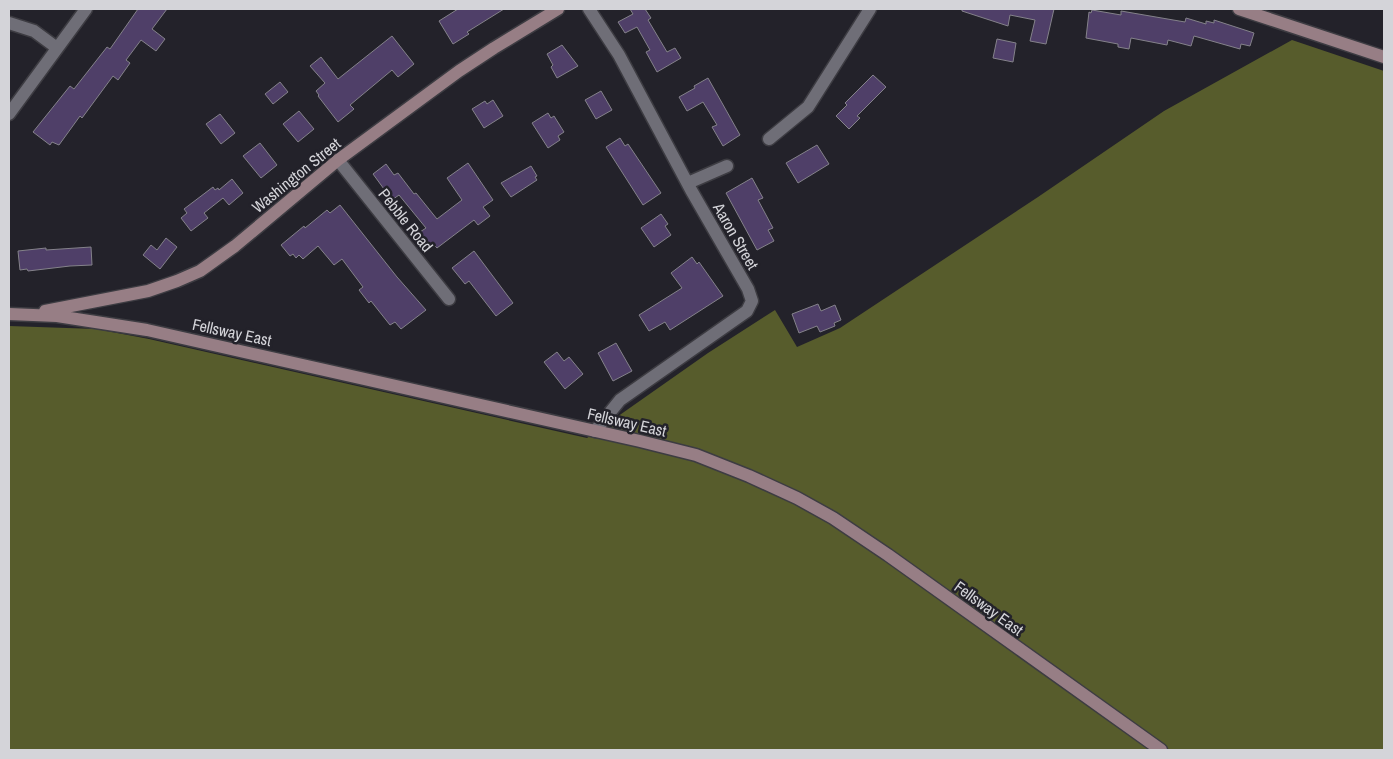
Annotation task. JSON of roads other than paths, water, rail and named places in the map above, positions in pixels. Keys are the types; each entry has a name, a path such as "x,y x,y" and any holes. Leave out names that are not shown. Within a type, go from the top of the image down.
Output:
{"main road":[{"name":"Washington Street","path":"33,314 148,291 186,278 212,263 338,160 459,71 558,9"},
{"path":"1239,9 1384,57"},
{"name":"Fellsway East","path":"9,314 57,316 147,330 696,455 797,498 832,518 888,555 1161,750"}],"street":[{"path":"9,114 86,9"},
{"name":"Aaron Street","path":"589,9 619,55 752,299 746,312 620,400 595,431"},
{"path":"770,139 808,107 870,9"},
{"path":"9,22 34,31 57,48"},
{"name":"Pebble Road","path":"338,160 449,299"},
{"path":"688,184 727,166"}]}
